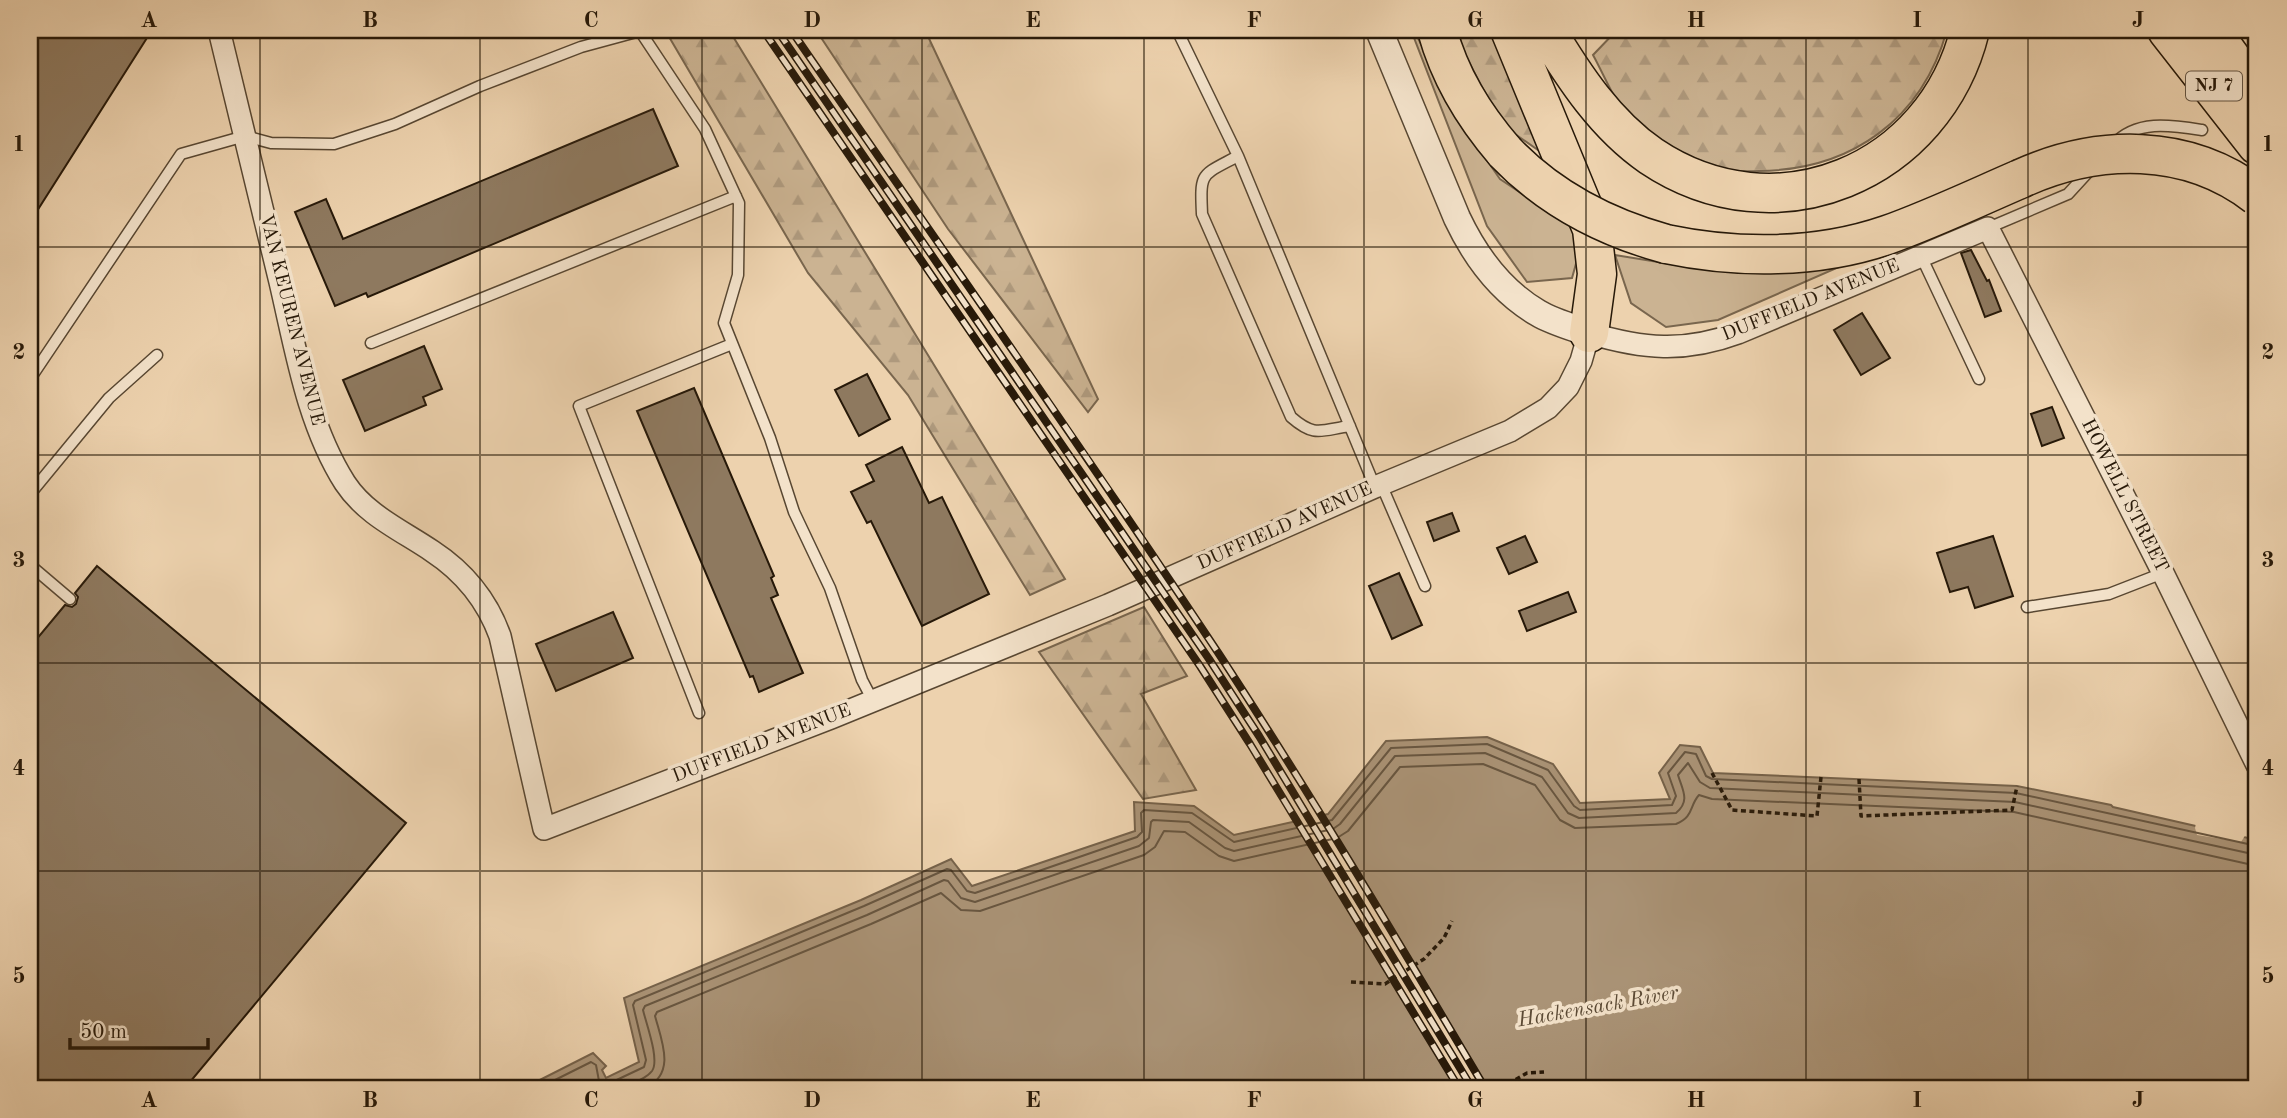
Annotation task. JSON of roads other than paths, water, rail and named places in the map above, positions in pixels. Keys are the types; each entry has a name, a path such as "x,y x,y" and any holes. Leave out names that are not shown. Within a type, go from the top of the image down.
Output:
{"highway":[{"path":"1437,30 1451,72 1466,100 1505,152 1539,185 1568,205 1626,232 1666,244 1712,252 1747,254 1833,248 1886,235 2057,164 2083,158 2145,153 2179,158 2228,177 2257,196"},
{"path":"1510,30 1592,229 1597,274 1588,333"},
{"path":"1546,30 1593,100 1615,125 1640,147 1698,180 1730,189 1766,192 1800,190 1836,182 1868,168 1896,149 1918,129 1938,105 1955,76 1970,30"},
{"name":"NJ 7","path":"2168,30 2257,145"},
{"name":"NJ 7","path":"2198,30 2247,81"},
{"path":"2211,30 2247,81"}],"street":[{"name":"VAN KEUREN AVENUE","path":"219,30 318,431 355,496 375,515 449,563 473,587 489,609 500,636 544,829"},
{"path":"1379,30 1457,218 1474,248 1503,286 1525,304 1546,317 1588,333"},
{"name":"DUFFIELD AVENUE","path":"544,829 873,701 1108,605 1510,431 1538,416 1558,399 1575,375 1588,333 1640,346 1706,344 1988,228"},
{"name":"HOWELL STREET","path":"1988,228 2257,765"}],"lane":[{"path":"387,30 419,30"},
{"path":"1177,30 1238,156 1350,426 1425,586"},
{"path":"30,379 181,154 245,136 271,143 334,144 395,124 480,86 581,47 640,31 705,130 739,203 738,275 724,323 770,438 794,512 830,588 862,680 873,701"},
{"path":"1988,228 2068,194 2118,139 2130,131 2168,124 2202,130"},
{"path":"1238,156 1205,173 1201,183 1202,214 1291,417 1306,430 1350,426"},
{"path":"371,343 736,196"},
{"path":"1921,256 1979,379"},
{"path":"699,713 579,406 732,344"},
{"path":"30,494 109,398 157,355"},
{"path":"30,565 70,599"},
{"path":"2027,607 2109,594 2163,573"}],"water":[{"name":"Hackensack River","path":"1487,737 1553,764 1580,803 1670,799 1659,773 1680,745 1700,747 1713,773 2017,786 2257,840 2257,1088 524,1088 593,1053 606,1066 602,1070 606,1078 639,1062 624,998 861,900 951,859 972,886 1135,831 1134,802 1194,806 1234,835 1328,814 1386,741"}],"railway":[{"path":"763,30 1200,666 1459,1088"},
{"path":"777,30 1209,659 1259,736 1472,1088"},
{"path":"791,30 1167,575 1254,707 1485,1088"}]}
